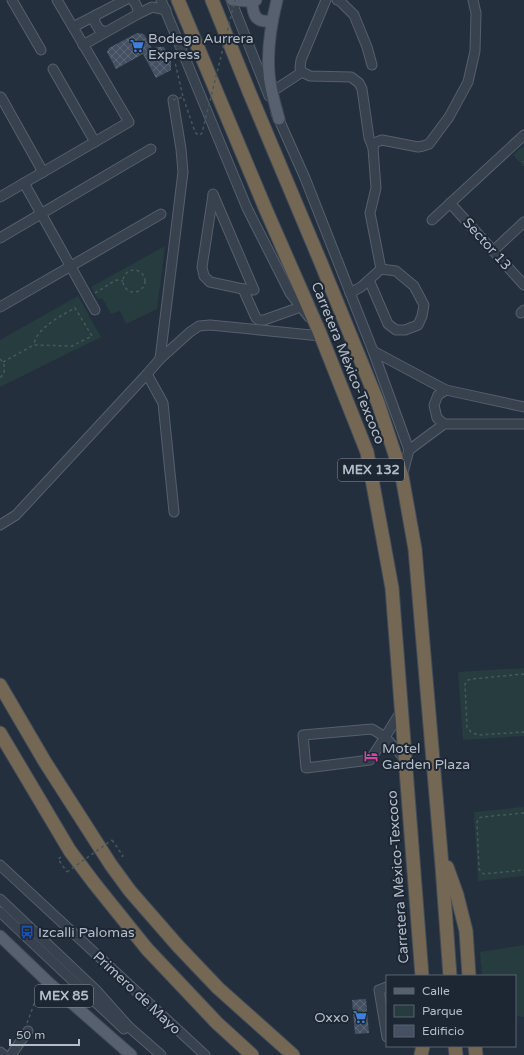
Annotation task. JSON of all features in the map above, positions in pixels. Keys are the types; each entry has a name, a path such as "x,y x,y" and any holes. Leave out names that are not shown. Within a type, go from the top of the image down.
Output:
{"highway":[{"name":"Carretera México-Texcoco","path":"178,0 266,210 304,306 320,334 367,452 392,588 422,975"},
{"name":"Carretera México-Texcoco","path":"212,0 378,403 402,476 415,549 450,975"},
{"path":"0,685 45,762 111,865 130,891 178,946 218,988 293,1055"},
{"path":"0,732 70,851 94,883 147,950 217,1023 252,1055"},
{"path":"441,852 462,913 466,931 469,975"}],"main road":[{"path":"233,0 247,2 254,0 253,12 255,16 260,20 272,21"},
{"path":"277,0 272,21 269,50 269,74 278,119"},
{"name":"MEX 85","path":"0,936 49,983 131,1055"}],"street":[{"path":"12,0 41,50"},
{"path":"0,197 128,122 57,0"},
{"path":"73,27 125,0"},
{"path":"132,0 134,1 138,10 138,14"},
{"path":"161,0 248,208 290,293 304,306 264,320 259,320 256,318 243,289"},
{"path":"233,0 278,119 305,178 350,292 409,450 402,476"},
{"path":"326,0 301,60 300,68 302,72 310,76 351,77 360,83 369,138 373,148 376,188 370,213 381,268"},
{"path":"337,0 340,1 354,15 367,47 372,65"},
{"path":"373,148 374,143 382,140 418,147 428,144 449,117 468,82 475,51 476,13 473,0"},
{"path":"83,45 152,7 166,10"},
{"path":"96,15 94,21 98,29 105,32"},
{"path":"53,69 94,142"},
{"path":"273,91 302,72"},
{"path":"1,97 43,172"},
{"path":"160,359 183,172 173,100"},
{"path":"432,220 524,135"},
{"path":"0,238 151,150"},
{"path":"24,183 95,310"},
{"path":"213,194 254,290 243,289 210,282 204,276 202,267 213,194"},
{"name":"Sector 13","path":"450,203 524,285"},
{"path":"0,307 70,265 161,214"},
{"path":"493,250 524,222"},
{"path":"350,292 361,287 381,268"},
{"path":"369,280 388,324 396,330 405,330 418,325 422,316 424,305 414,286 396,271 381,268"},
{"path":"0,525 16,515 160,359 190,332 199,326 320,334"},
{"path":"373,351 446,390 524,407"},
{"path":"147,374 163,403 174,512"},
{"path":"444,424 437,418 434,406 438,395 446,390"},
{"path":"409,450 444,424 524,424"},
{"path":"402,710 385,737 370,760 306,768 303,735 372,729 385,737 405,759"},
{"name":"Primero de Mayo","path":"0,865 204,1055"},
{"path":"0,899 96,990 130,1027 162,1055"},
{"path":"0,912 152,1055"},
{"path":"386,987 379,990 386,1031"},
{"path":"15,1054 28,1031"},
{"path":"0,1052 4,1055"}],"path":[{"path":"182,49 175,52 174,56 183,97 195,132 200,135 202,133 233,0"},
{"path":"173,100 183,97"},
{"path":"135,270 142,273 145,283 141,289 131,292 125,288 123,281 125,274 128,271 135,270"},
{"path":"88,297 116,280 123,281"},
{"path":"3,362 34,345 72,346 92,336 75,308 51,321 34,339 34,345"},
{"path":"0,359 3,362 5,370 0,378"},
{"path":"524,674 472,679 468,680 465,684 467,727 471,732 478,735 524,732"},
{"path":"524,813 482,817 478,818 477,822 479,869 481,872 484,874 524,870"},
{"path":"58,859 67,872 112,840 123,856"},
{"path":"28,1031 27,1022 36,999 49,983"}],"green space":[{"path":"524,145 524,167 513,155"},
{"path":"165,246 157,309 126,324 120,311 111,314 102,298 98,299 91,287"},
{"path":"78,296 101,337 0,387 0,340"},
{"path":"524,668 524,736 463,740 458,672"},
{"path":"524,807 524,876 478,881 474,812"},
{"path":"524,945 524,1017 516,1016 516,975 482,975 480,952"}],"building":[{"path":"137,33 144,34 152,49 164,47 171,60 171,70 156,78 143,54 116,69 107,52 109,48"},
{"name":"Oxxo","path":"366,999 369,1033 355,1034 352,1000"}],"place":[{"name":"Bodega Aurrera Express","path":"137,46"},
{"name":"Motel Garden Plaza","path":"371,756"},
{"name":"Izcalli Palomas","path":"27,932"},
{"name":"Oxxo","path":"360,1017"}]}
